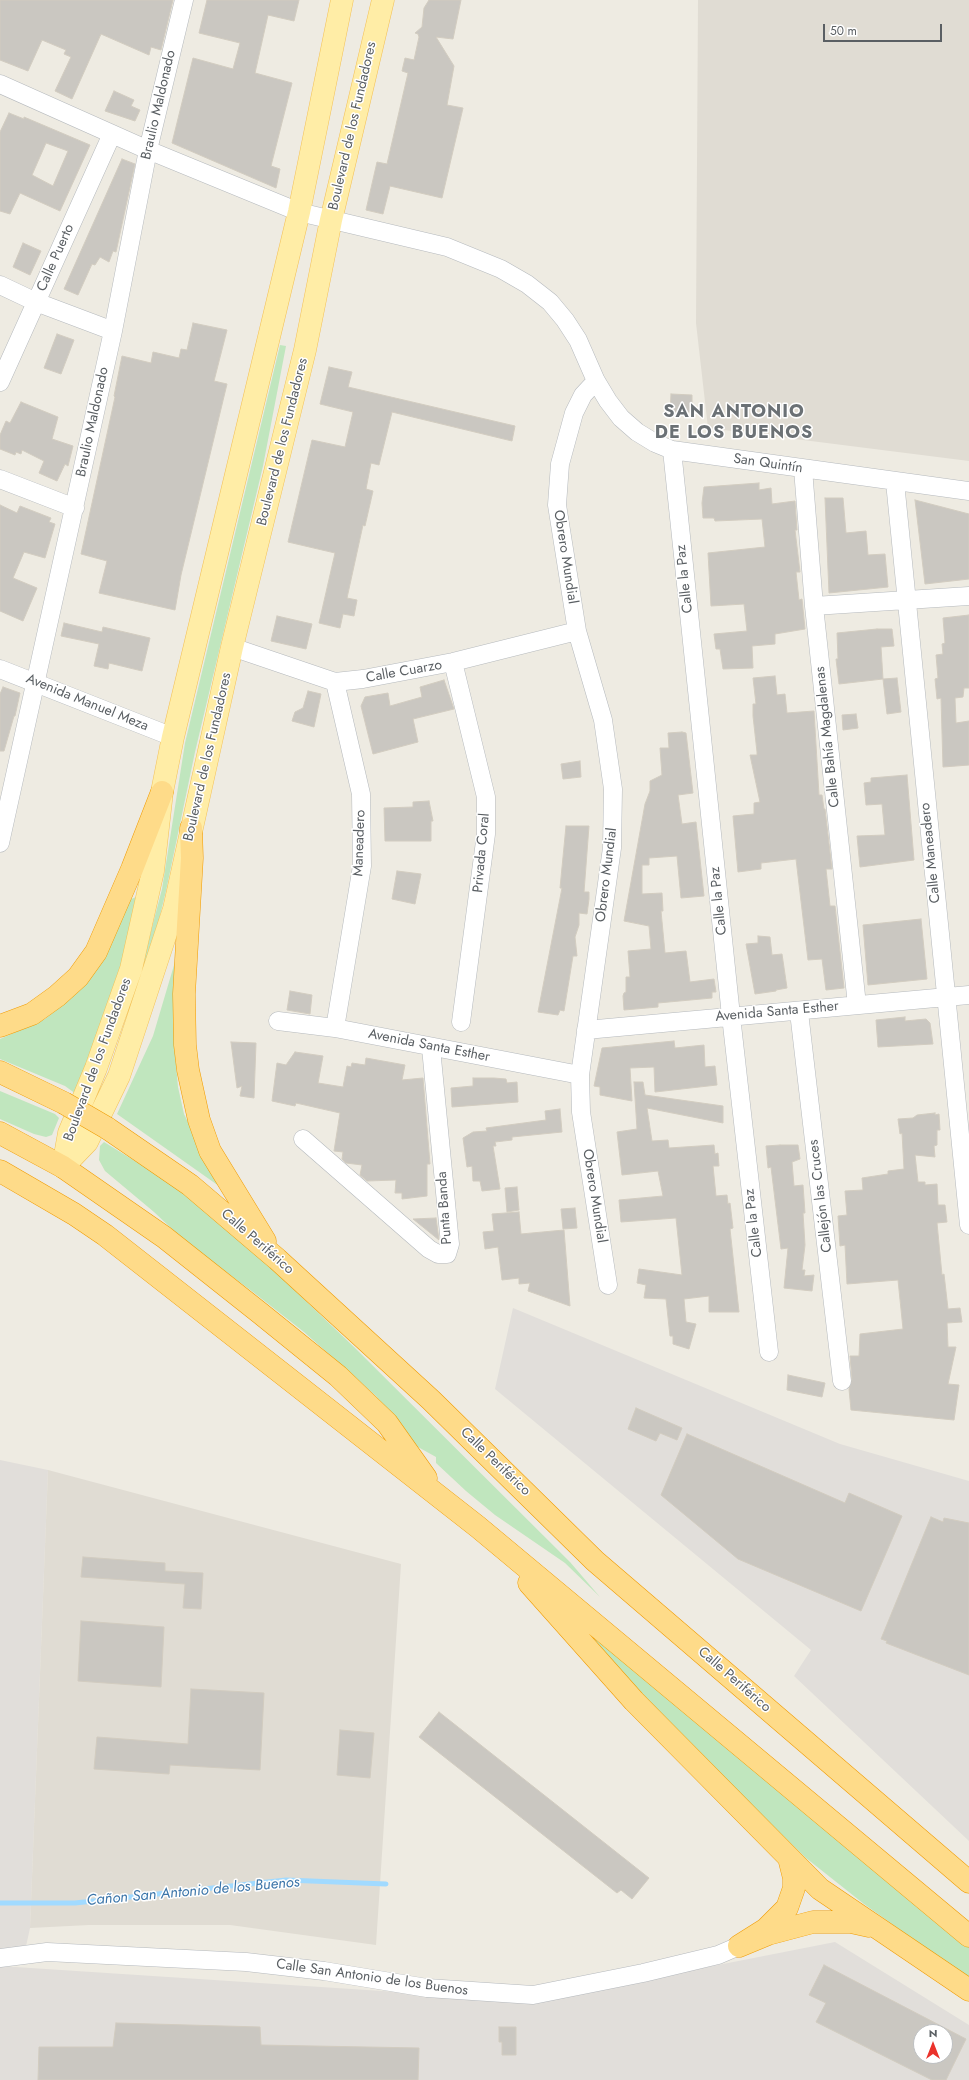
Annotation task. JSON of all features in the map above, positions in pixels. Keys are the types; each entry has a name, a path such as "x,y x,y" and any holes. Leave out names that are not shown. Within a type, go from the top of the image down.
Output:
{"highway":[{"path":"0,1026 32,1014 57,996 78,977 96,952 132,869 162,792"},
{"path":"191,828 192,858 184,994 185,1045 189,1076 199,1120 210,1151 277,1259"},
{"name":"Calle Periférico","path":"0,1072 64,1103 107,1128 190,1185 277,1259 431,1400 595,1561 969,1882"},
{"path":"0,1133 62,1167 164,1237 338,1376 387,1423 439,1497"},
{"path":"0,1171 74,1214 105,1235 478,1527 969,1936"},
{"path":"478,1527 634,1701 820,1889 969,1990"},
{"path":"739,1946 766,1929 787,1908 794,1888 794,1878 789,1858"},
{"path":"739,1946 768,1934 813,1922 851,1922 878,1928"}],"main road":[{"name":"Boulevard de los Fundadores","path":"62,1167 69,1133 96,1068 131,969 153,871 162,792 299,212 342,0"},
{"name":"Boulevard de los Fundadores","path":"62,1167 87,1142 120,1076 174,909 232,647 306,350 331,220 383,0"}],"street":[{"name":"Braulio Maldonado","path":"0,843 113,331 148,150 184,0"},
{"name":"San Quintín","path":"0,84 148,150 299,212 447,247 487,263 527,284 550,302 565,320 578,340 596,381 621,418 637,432 655,443 672,450 895,482 969,491"},
{"name":"Calle Puerto","path":"0,382 112,134"},
{"path":"0,285 36,302 113,331"},
{"name":"Obrero Mundial","path":"596,381 583,395 574,413 560,464 557,505 577,631 603,720 613,789 612,848 580,1075 581,1112 608,1285"},
{"name":"Calle la Paz","path":"672,450 731,1016 769,1352"},
{"name":"Calle Bahía Magdalenas","path":"803,469 814,606 857,1005"},
{"path":"0,479 75,508"},
{"name":"Calle Maneadero","path":"895,482 945,998 969,1225"},
{"path":"814,606 969,596"},
{"name":"Calle Cuarzo","path":"232,647 335,682 363,679 453,662 577,631"},
{"name":"Privada Coral","path":"453,662 486,796 485,842 460,1022"},
{"name":"Avenida Manuel Meza","path":"0,668 174,737"},
{"name":"Maneadero","path":"335,682 361,794 362,859 335,1028"},
{"name":"Avenida Santa Esther","path":"586,1030 731,1016 799,1012 969,995"},
{"name":"Callejón las Cruces","path":"799,1012 842,1380"},
{"name":"Avenida Santa Esther","path":"278,1021 335,1028 430,1048 580,1075"},
{"name":"Punta Banda","path":"303,1139 429,1249 438,1254 447,1254 450,1244 430,1048"},
{"name":"Calle San Antonio de los Buenos","path":"0,1958 47,1952 246,1962 324,1971 427,1988 533,1996 643,1973 718,1955 739,1946"}],"shaded area":[{"path":"698,0 969,0 969,461 708,428 696,323"},
{"path":"513,1308 840,1444 969,1481 969,1841 794,1676 811,1650 495,1389"},
{"path":"0,1460 48,1470 30,1928 25,1951 0,1950"},
{"path":"48,1470 401,1564 376,1945 230,1925 89,1925 30,1928"},
{"path":"835,1942 969,2025 969,2080 0,2080 0,1966 535,2001"}],"green space":[{"path":"280,345 286,346 263,466 195,752 166,891 149,961 143,976 144,958 162,889 185,743"},
{"path":"136,897 129,955 76,1094 65,1086 0,1059 0,1039 45,1019 72,997 129,900"},
{"path":"177,955 175,1053 178,1087 184,1114 206,1159 226,1191 117,1114 153,1036"},
{"path":"0,1091 55,1114 59,1118 52,1135 46,1137 34,1134 0,1119"},
{"path":"104,1142 192,1196 267,1264 353,1346 570,1562 600,1597 565,1563 495,1515 466,1491 436,1463 436,1457 418,1447 376,1396 304,1332 187,1243 154,1212 105,1171 99,1160 100,1146"},
{"path":"576,1619 969,1945 969,1979 864,1904 806,1858 740,1794 625,1676"}],"building":[{"path":"0,0 173,0 161,50 151,47 149,55 101,34 72,99 55,91 71,57 64,54 66,50 42,40 28,71 0,60"},
{"path":"207,0 299,0 294,21 268,15 255,73 292,83 271,166 280,169 276,188 172,143 193,58 233,69 240,43 199,33"},
{"path":"429,0 461,0 453,39 436,37 454,66 447,105 463,108 442,198 390,186 383,214 366,210 377,162 387,164 408,73 402,71 405,58 414,60 419,37 418,34 415,33 422,27 424,8"},
{"path":"114,91 134,100 131,106 140,110 135,121 105,111"},
{"path":"9,113 24,119 24,117 90,145 60,211 20,193 10,214 0,211 0,132","holes":["46,143 68,151 53,186 32,175"]},
{"path":"122,159 135,164 116,252 113,251 109,262 100,257 95,265 92,264 78,295 64,289"},
{"path":"23,243 41,251 30,275 13,267"},
{"path":"193,323 227,330 214,381 227,384 181,575 175,610 99,593 107,561 81,554 115,397 122,356 151,363 153,352 179,358 181,349 187,350"},
{"path":"57,334 74,340 61,374 44,368"},
{"path":"329,367 352,372 348,387 515,426 512,441 392,412 379,465 371,463 366,489 373,491 365,526 363,525 347,598 357,600 354,616 343,614 340,628 319,623 335,553 288,542 312,440 345,447 353,412 320,404"},
{"path":"671,394 692,395 692,412 670,412"},
{"path":"21,402 58,417 52,439 73,446 68,466 65,464 57,481 39,473 44,461 22,450 21,454 16,452 15,455 0,449 0,435 6,421 10,423"},
{"path":"759,483 759,490 771,488 772,504 795,501 797,530 795,530 800,572 796,572 799,600 802,599 805,629 775,634 775,644 752,646 753,668 723,669 720,649 716,649 714,634 747,631 744,604 711,606 708,553 765,547 762,519 715,521 714,518 703,518 702,503 704,487"},
{"path":"825,498 843,498 846,533 866,531 868,555 885,554 888,587 829,593"},
{"path":"915,500 969,514 969,579 925,584"},
{"path":"0,505 17,513 20,506 51,518 49,522 55,524 45,558 24,552 13,578 37,588 23,621 0,611"},
{"path":"969,615 969,688 964,688 963,697 955,698 956,723 969,721 969,765 943,767 941,698 937,699 935,679 938,678 936,655 943,654 942,644 945,643 943,618"},
{"path":"277,616 312,624 306,649 271,641"},
{"path":"64,623 102,632 103,627 150,638 142,671 109,663 108,669 94,666 99,644 61,636"},
{"path":"892,629 894,646 881,647 883,679 839,684 836,659 838,659 837,633"},
{"path":"775,676 777,695 785,694 787,713 814,711 819,795 822,795 825,809 832,869 826,869 830,906 835,906 844,988 826,990 822,959 808,960 796,859 761,863 761,869 738,872 733,816 754,814 754,803 760,802 750,755 757,755 753,716 753,704 756,704 753,678"},
{"path":"897,678 901,712 887,714 883,679"},
{"path":"444,680 454,709 413,719 418,742 373,754 361,706 365,697 388,693 390,706 422,697 420,687"},
{"path":"3,687 20,693 15,716 4,751 0,751 0,694"},
{"path":"308,691 321,694 314,727 292,721 295,712 303,708"},
{"path":"856,714 858,728 843,730 842,715"},
{"path":"668,733 686,733 693,793 678,795 682,824 696,822 704,896 681,898 677,856 649,858 649,865 642,865 642,894 662,893 663,911 661,911 665,953 686,951 690,982 714,979 716,992 712,992 712,998 658,1003 658,1007 624,1010 623,996 626,992 626,977 630,977 628,951 651,949 649,926 624,921 645,804 650,791 650,781 662,775 660,748 669,748"},
{"path":"580,761 581,777 563,779 561,764"},
{"path":"907,775 914,860 860,867 857,836 885,835 882,804 866,805 864,783 871,782 871,778"},
{"path":"429,801 433,821 431,821 431,841 385,841 384,808 413,807 413,802"},
{"path":"566,826 589,826 584,892 589,892 589,899 587,914 579,913 579,925 575,937 577,956 573,956 564,1011 560,1010 558,1015 538,1012 562,888 560,888"},
{"path":"397,871 421,874 415,904 392,899"},
{"path":"921,919 927,979 868,985 863,925"},
{"path":"758,936 770,937 772,955 782,954 787,988 755,994 746,944 758,943"},
{"path":"290,991 312,995 310,1014 287,1010"},
{"path":"905,1017 905,1021 926,1019 930,1023 933,1044 878,1047 876,1020"},
{"path":"674,1041 675,1048 704,1045 705,1067 715,1066 717,1085 655,1092 654,1067 630,1068 632,1101 600,1095 600,1087 594,1086 602,1048"},
{"path":"231,1042 256,1043 254,1098 240,1096 242,1086 237,1088"},
{"path":"295,1052 323,1056 318,1083 343,1087 347,1066 351,1067 352,1063 365,1065 366,1058 405,1065 402,1080 423,1078 430,1164 427,1164 427,1196 402,1199 402,1193 395,1193 396,1180 367,1181 360,1175 362,1165 346,1163 342,1159 343,1152 334,1151 340,1113 296,1103 295,1106 272,1101 277,1063 286,1065"},
{"path":"473,1078 506,1079 507,1083 517,1082 518,1102 452,1107 451,1088 473,1086"},
{"path":"634,1082 643,1082 645,1095 723,1106 723,1123 647,1108 652,1141 668,1140 669,1148 714,1145 715,1154 718,1153 719,1166 713,1166 716,1196 727,1195 728,1204 730,1203 733,1228 730,1229 739,1312 709,1312 709,1296 684,1299 686,1322 696,1324 689,1349 673,1344 673,1336 670,1336 666,1299 644,1298 646,1285 637,1283 639,1269 682,1275 676,1218 621,1222 619,1200 663,1196 658,1171 622,1175 617,1132 637,1129"},
{"path":"560,1109 562,1132 512,1137 512,1140 495,1142 496,1146 493,1146 500,1189 482,1191 480,1181 473,1181 472,1166 467,1167 463,1138 473,1132 487,1131 486,1128 546,1120 545,1111"},
{"path":"935,1113 935,1115 939,1114 940,1130 937,1130 937,1145 934,1146 935,1157 915,1155 918,1182 925,1182 925,1185 937,1184 938,1205 945,1205 947,1222 937,1223 942,1275 944,1274 948,1309 960,1308 962,1322 947,1323 948,1347 956,1347 948,1384 959,1385 954,1420 851,1410 849,1389 852,1380 850,1356 859,1356 860,1334 903,1329 898,1280 847,1284 845,1245 840,1246 838,1216 847,1215 845,1191 863,1190 862,1178 888,1174 888,1171 904,1169 902,1133 900,1134 898,1119 913,1118 917,1115"},
{"path":"798,1145 800,1159 792,1162 794,1186 803,1185 805,1245 802,1270 805,1270 804,1276 814,1275 812,1291 784,1288 788,1248 781,1249 771,1167 768,1168 766,1146"},
{"path":"517,1187 519,1210 507,1212 505,1188"},
{"path":"575,1208 577,1228 563,1229 561,1209"},
{"path":"519,1212 521,1234 564,1230 570,1306 528,1291 530,1283 519,1284 519,1278 502,1280 498,1247 485,1249 483,1232 494,1231 492,1214"},
{"path":"436,1218 439,1240 413,1219"},
{"path":"788,1375 825,1383 822,1397 787,1390"},
{"path":"636,1408 682,1428 677,1440 660,1433 656,1441 628,1429"},
{"path":"687,1434 845,1503 849,1493 902,1516 861,1611 738,1559 661,1495"},
{"path":"931,1517 943,1522 944,1518 969,1523 969,1675 886,1643 887,1641 881,1639"},
{"path":"83,1557 165,1563 165,1571 203,1573 201,1609 183,1608 185,1584 81,1577"},
{"path":"81,1621 164,1627 161,1687 78,1681"},
{"path":"191,1689 264,1693 260,1770 170,1765 169,1774 94,1769 97,1737 188,1744"},
{"path":"439,1712 649,1878 632,1899 621,1890 617,1893 419,1737"},
{"path":"340,1730 374,1733 370,1778 337,1775"},
{"path":"824,1965 937,2024 913,2024 913,2064 953,2064 953,2032 966,2039 946,2080 932,2080 816,2022 826,2003 809,1995"},
{"path":"116,2023 260,2027 261,2045 419,2048 418,2080 38,2080 39,2047 113,2047"},
{"path":"499,2027 516,2027 516,2055 502,2055 502,2042 499,2042"}],"waterway":[{"name":"Cañon San Antonio de los Buenos","path":"0,1903 75,1903 286,1880 386,1884"}],"district":[{"name":"SAN ANTONIO DE LOS BUENOS","path":"734,423"}]}
